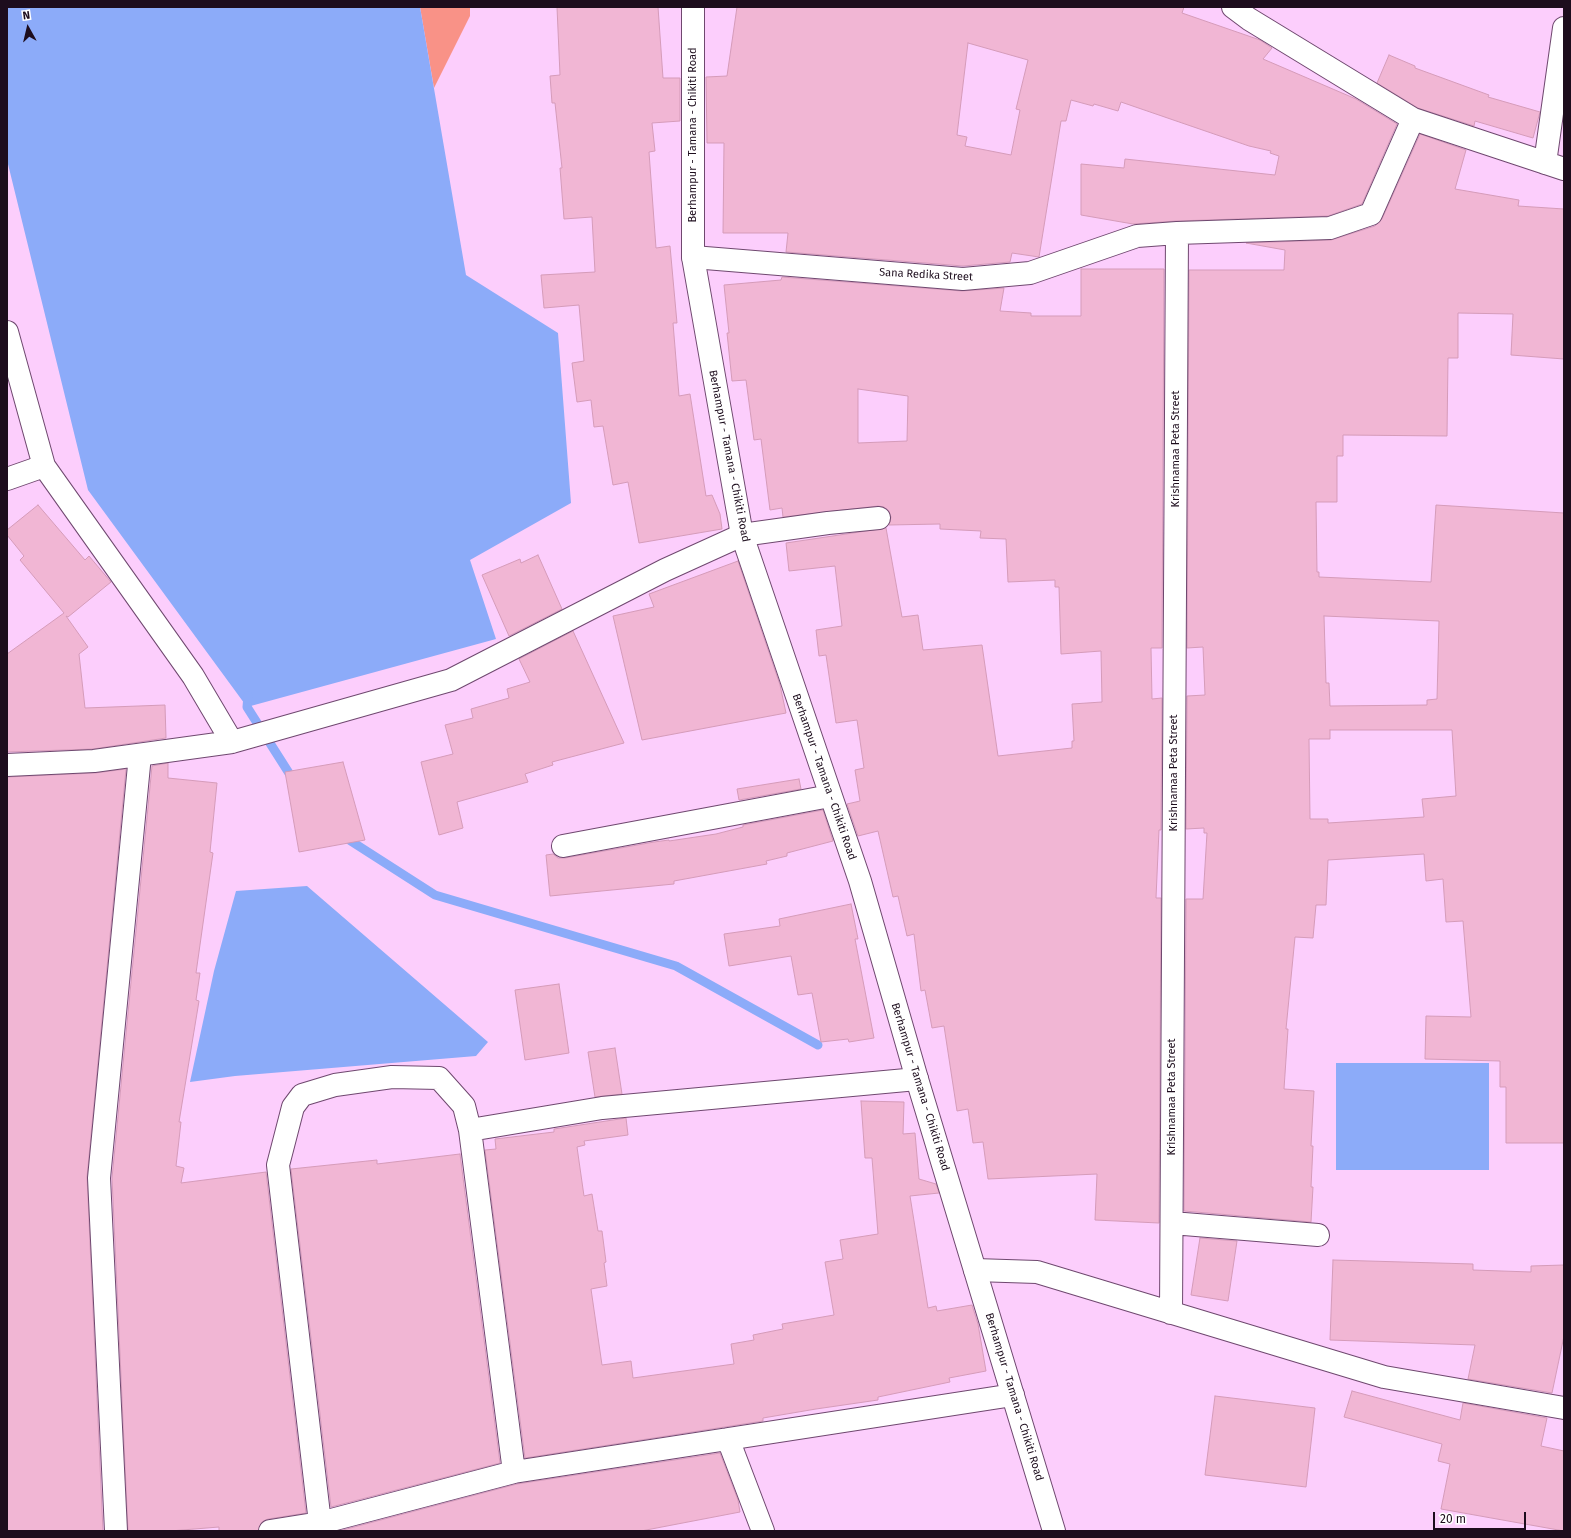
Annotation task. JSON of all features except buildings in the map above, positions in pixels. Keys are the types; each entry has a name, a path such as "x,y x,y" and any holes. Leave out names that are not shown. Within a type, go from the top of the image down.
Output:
{"street":[{"name":"Berhampur - Tamana - Chikiti Road","path":"693,7 693,257 742,535 860,881 917,1079 1054,1531"},
{"path":"1233,7 1249,19 1413,119 1554,166 1564,28"},
{"name":"Sana Redika Street","path":"693,257 963,279 1030,273 1137,236 1177,233 1330,228 1371,214 1413,119"},
{"name":"Krishnamaa Peta Street","path":"1171,1313 1177,233"},
{"path":"7,332 44,466 193,676 232,742"},
{"path":"7,479 44,466"},
{"path":"7,765 94,761 232,742 451,680 665,570 742,535 828,523 879,518"},
{"path":"116,1531 99,1178 140,755"},
{"path":"563,846 830,796"},
{"path":"320,1523 278,1165 293,1107 302,1095 335,1085 392,1077 439,1078 464,1106 470,1130 514,1472"},
{"path":"470,1130 602,1108 917,1079"},
{"path":"1172,1223 1318,1235"},
{"path":"976,1270 1037,1272 1384,1377 1564,1408"},
{"path":"270,1531 320,1523 514,1472 1013,1395"},
{"path":"728,1439 763,1531"}],"shaded area":[{"path":"420,7 470,7 470,16 434,88"}],"water":[{"path":"7,7 420,7 466,275 558,333 571,503 470,560 496,639 247,707 88,490 7,160"},
{"path":"307,886 488,1042 476,1056 235,1076 190,1082 214,971 236,891"},
{"path":"1336,1063 1489,1063 1489,1170 1336,1170"}],"waterway":[{"path":"248,696 247,707 294,781"},
{"path":"343,836 435,895 676,966 818,1045"}]}
